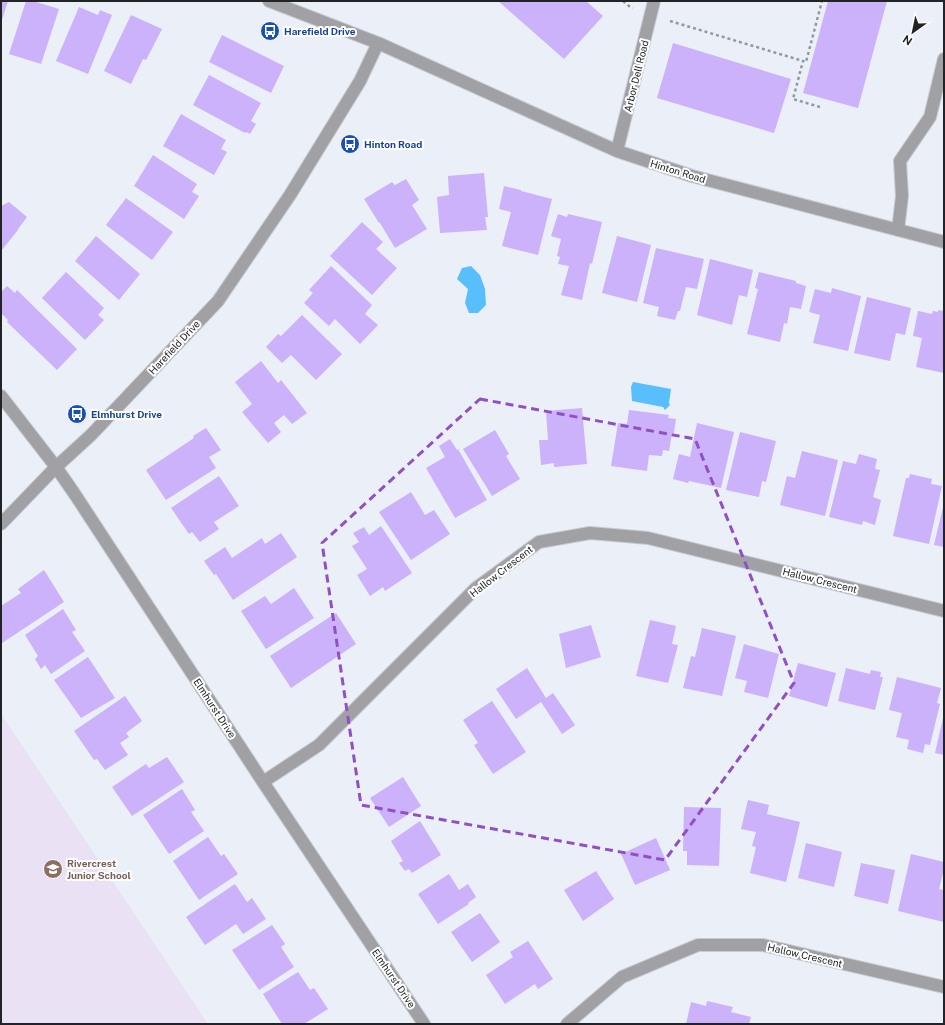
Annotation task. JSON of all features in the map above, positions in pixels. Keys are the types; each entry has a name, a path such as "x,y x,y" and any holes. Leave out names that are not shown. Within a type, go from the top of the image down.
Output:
{"street":[{"name":"Hinton Road","path":"269,1 378,43 617,151 692,176 944,242"},
{"name":"Arbor Dell Road","path":"617,151 654,1"},
{"name":"Harefield Drive","path":"1,524 56,467 91,435 218,301 290,195 360,81 378,43"},
{"path":"898,230 902,196 900,161 930,117 944,59"},
{"name":"Elmhurst Drive","path":"1,396 56,467 424,1024"},
{"name":"Hallow Crescent","path":"263,782 319,745 476,588 539,542 590,533 648,538 944,611"},
{"name":"Hallow Crescent","path":"567,1024 622,977 698,945 763,945 944,987"}],"path":[{"path":"623,1 629,6 651,15 806,62 822,1"},
{"path":"803,61 793,99 820,107"}],"highlighted area":[{"path":"480,399 695,439 794,683 665,860 361,805 322,543"}],"shaded area":[{"name":"Rivercrest Junior School","path":"1,714 208,1024 1,1024"}],"water":[{"path":"471,266 480,275 485,289 486,305 478,313 469,313 465,303 468,289 457,279 462,268"},
{"path":"633,382 671,389 670,405 665,410 663,407 632,401 631,387"}],"building":[{"path":"1,1 8,1 1,23"},
{"path":"26,1 33,1 59,9 41,64 9,54"},
{"path":"498,1 586,1 603,16 564,59"},
{"path":"828,1 887,1 858,108 803,93"},
{"path":"79,7 98,15 100,10 112,15 88,74 56,61"},
{"path":"131,15 162,29 146,60 143,59 131,84 104,71"},
{"path":"222,35 284,66 271,93 209,62"},
{"path":"673,43 791,79 774,133 657,98"},
{"path":"209,75 261,103 251,121 256,124 250,134 245,133 193,105"},
{"path":"181,114 226,140 221,149 227,152 214,175 163,146"},
{"path":"153,155 197,184 192,192 199,196 184,219 134,186"},
{"path":"484,173 488,217 485,217 487,230 440,233 437,197 449,195 448,176"},
{"path":"406,179 419,200 412,205 427,229 395,248 364,199 392,182 395,185"},
{"path":"504,186 552,199 538,255 502,246 511,212 499,209"},
{"path":"126,198 173,232 152,260 106,225"},
{"path":"9,202 27,217 1,251 1,206"},
{"path":"558,214 567,217 568,214 602,222 592,264 590,263 582,300 561,295 569,266 558,264 560,257 557,256 561,239 551,236"},
{"path":"362,222 383,242 376,249 397,268 372,295 330,256"},
{"path":"96,236 140,274 119,300 75,261"},
{"path":"617,236 651,245 637,302 602,293"},
{"path":"656,248 704,259 697,289 686,287 680,311 678,311 675,320 657,316 659,307 643,303"},
{"path":"710,259 753,270 747,297 739,295 732,325 697,315"},
{"path":"331,266 372,305 365,314 378,325 360,344 335,319 329,326 304,303 313,293 309,290"},
{"path":"66,272 104,308 98,315 104,320 85,340 42,298"},
{"path":"759,272 796,281 796,283 806,286 801,309 790,307 787,324 784,323 780,342 747,334 758,289 755,288"},
{"path":"7,286 15,293 17,290 77,349 57,370 7,322 8,320 1,313 1,292"},
{"path":"832,288 861,296 848,351 813,343 820,315 809,312 815,289 831,293"},
{"path":"867,297 911,308 905,335 896,333 890,361 854,353"},
{"path":"938,310 944,311 944,373 916,367 922,338 913,336 918,311 932,314 933,311 938,312"},
{"path":"302,315 342,354 316,380 291,355 282,363 266,347 278,334 281,336"},
{"path":"261,361 278,383 281,380 307,413 292,424 284,415 274,423 281,432 268,443 242,412 252,404 235,382"},
{"path":"582,408 587,464 554,467 554,463 541,465 539,440 548,440 546,411"},
{"path":"629,410 669,415 668,418 676,419 669,451 663,450 662,456 649,455 647,471 611,466 618,423 627,424"},
{"path":"697,423 734,432 721,488 673,479 679,454 690,457"},
{"path":"206,428 221,450 209,457 216,468 166,500 146,470 194,438 193,436"},
{"path":"495,430 509,454 506,456 520,479 492,496 463,449"},
{"path":"740,432 776,441 766,482 762,481 759,497 726,490"},
{"path":"450,439 457,450 458,449 487,500 455,518 426,468 445,457 439,446"},
{"path":"802,451 838,460 825,516 780,505 787,476 795,478"},
{"path":"859,454 877,459 875,469 880,470 873,497 881,500 875,525 863,521 862,525 829,517 843,461 856,464"},
{"path":"910,474 932,479 931,484 942,486 929,544 893,536 906,478 909,478"},
{"path":"219,476 239,506 214,522 219,529 200,542 192,532 189,534 171,508"},
{"path":"411,492 425,515 434,510 450,534 411,560 379,512"},
{"path":"944,507 944,547 934,545"},
{"path":"381,526 412,573 385,591 383,587 370,596 357,575 367,569 352,546 359,542 353,533 364,527 369,535"},
{"path":"281,533 297,557 233,600 216,574 214,575 204,561 225,547 232,558 262,538 265,544"},
{"path":"44,570 64,602 2,643 1,606 21,593 18,589"},
{"path":"294,588 314,618 266,649 241,611 265,596 271,604"},
{"path":"63,609 76,630 72,632 85,651 51,674 45,665 41,669 35,659 38,656 25,635"},
{"path":"336,613 356,644 291,688 270,656"},
{"path":"650,620 676,626 672,644 678,645 668,683 636,676"},
{"path":"591,625 601,657 566,668 559,634"},
{"path":"702,628 736,636 722,696 683,688 691,656 695,657"},
{"path":"744,644 779,654 768,698 744,692 747,681 735,678"},
{"path":"88,657 115,698 81,718 54,680"},
{"path":"798,663 836,673 827,707 789,696"},
{"path":"527,668 546,698 553,693 575,725 562,734 541,702 516,719 496,689"},
{"path":"846,668 870,674 871,670 881,672 880,677 883,677 875,710 838,701"},
{"path":"897,677 941,688 937,703 940,704 930,745 925,744 923,753 907,749 909,740 896,737 902,713 889,710"},
{"path":"125,696 142,721 126,733 129,737 120,743 128,755 105,770 97,759 94,760 74,731"},
{"path":"492,701 526,752 493,774 474,745 478,743 463,720"},
{"path":"943,718 944,719 944,755 935,753"},
{"path":"167,757 184,782 132,816 112,787 146,764 149,768"},
{"path":"403,777 421,806 389,827 370,798"},
{"path":"182,789 195,810 191,812 204,831 169,854 143,815"},
{"path":"748,800 769,805 767,814 800,822 786,882 750,873 756,847 752,846 756,832 741,829"},
{"path":"684,807 721,808 719,866 687,865 687,851 683,851"},
{"path":"420,821 441,855 412,873 409,869 405,871 399,863 403,861 391,841"},
{"path":"208,837 221,856 224,854 238,874 199,900 173,861"},
{"path":"656,838 670,870 635,885 621,854"},
{"path":"806,843 842,852 834,887 798,878"},
{"path":"911,854 944,862 944,869 939,889 944,890 944,922 898,911"},
{"path":"861,863 895,870 888,904 854,896"},
{"path":"596,871 614,899 583,921 564,890"},
{"path":"449,874 459,890 468,884 476,897 468,903 469,904 438,924 418,894"},
{"path":"235,884 247,902 252,898 266,919 243,934 236,924 205,945 186,917"},
{"path":"480,913 500,942 472,962 451,932"},
{"path":"272,925 285,944 281,947 294,967 259,990 232,950"},
{"path":"528,941 553,979 538,989 535,984 505,1004 486,975 513,957 510,952"},
{"path":"298,972 310,990 314,988 328,1009 304,1024 282,1024 263,994"},
{"path":"707,1001 733,1007 731,1012 751,1017 749,1024 686,1024 691,1002 706,1006"}],"place":[{"name":"Harefield Drive","path":"270,31"},
{"name":"Hinton Road","path":"350,144"},
{"name":"Elmhurst Drive","path":"77,414"},
{"name":"Rivercrest Junior School","path":"53,869"}]}
